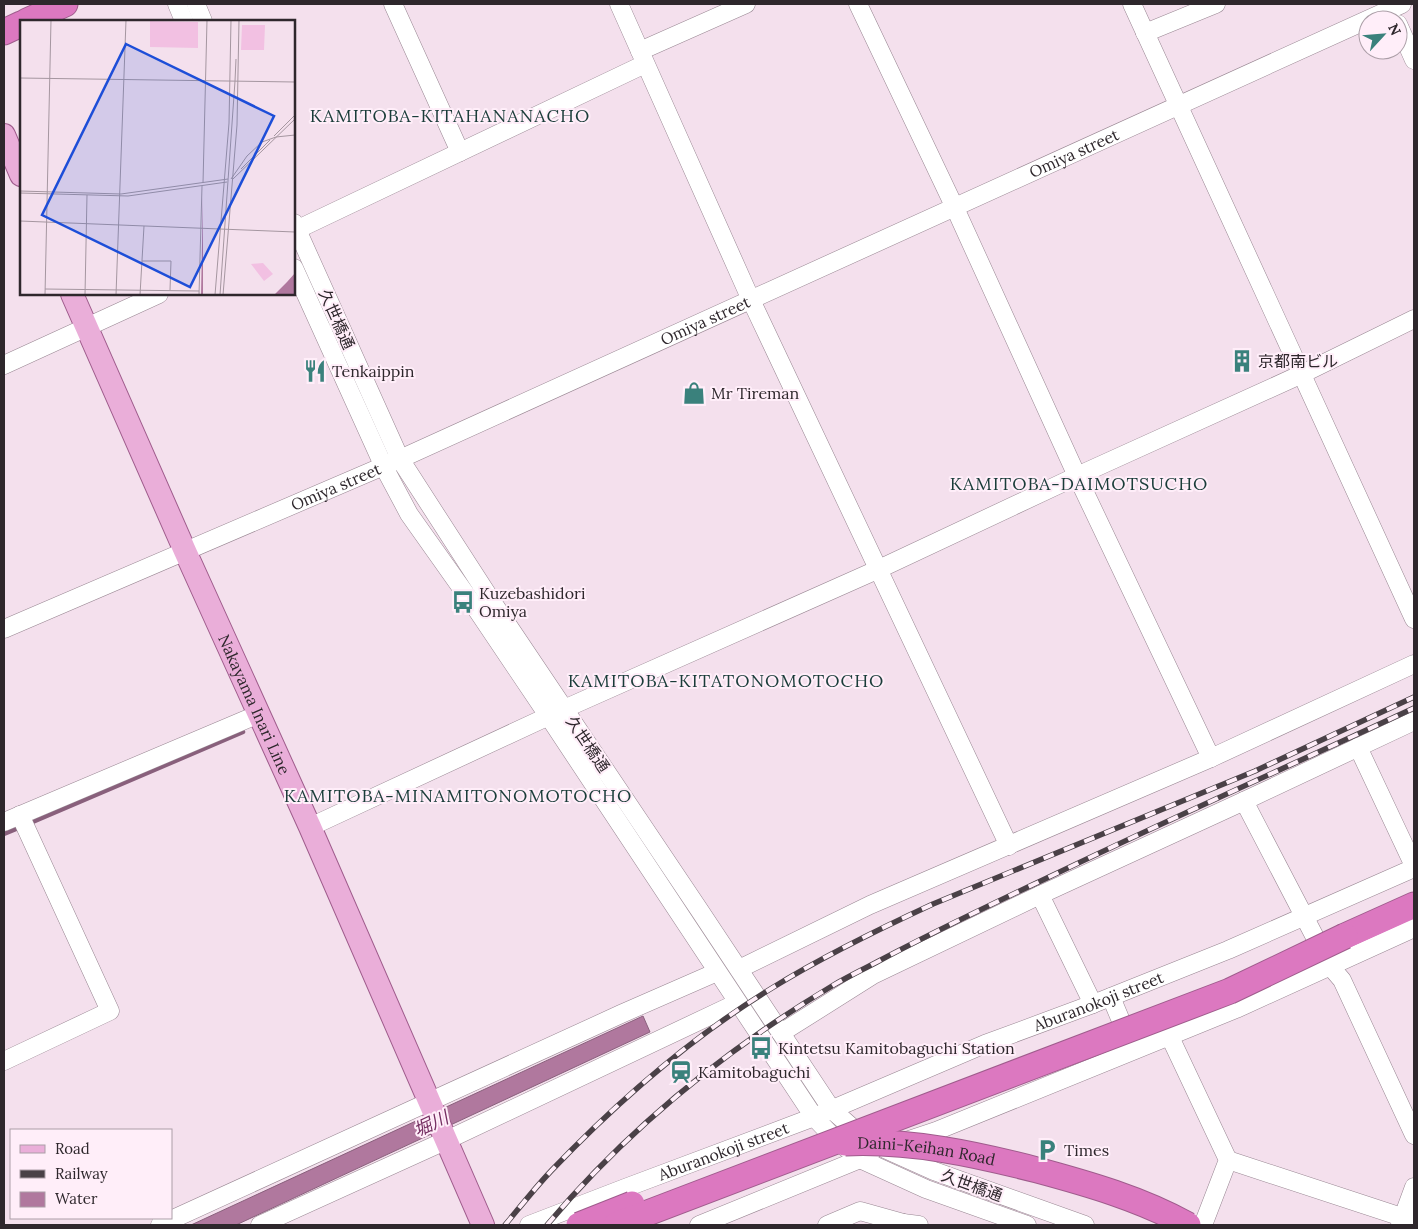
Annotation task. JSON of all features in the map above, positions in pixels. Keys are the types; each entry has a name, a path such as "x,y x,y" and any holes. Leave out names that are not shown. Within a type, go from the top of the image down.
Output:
{"highway":[{"path":"29,20 65,4"},
{"path":"4,32 20,24"},
{"path":"616,1225 1230,991 1414,905"},
{"name":"Daini-Keihan Road","path":"579,1225 745,1161 786,1150 820,1144 860,1142 946,1150 991,1158 1066,1177 1137,1200 1188,1225"}],"main road":[{"path":"4,135 20,173"},
{"name":"Nakayama Inari Line","path":"72,295 310,827 484,1225"}],"street":[{"path":"176,4 184,20"},
{"path":"196,4 203,20"},
{"path":"392,4 460,152"},
{"path":"619,4 751,300 1009,846"},
{"path":"295,228 460,152 746,4"},
{"path":"858,4 955,208 1077,476 1211,758"},
{"path":"1132,4 1414,619"},
{"path":"1146,33 1216,4"},
{"name":"Omiya street","path":"4,629 400,459 1178,106 1358,28"},
{"path":"1408,45 1414,60"},
{"name":"久世橋通","path":"295,228 400,459 484,605 557,713 631,808 832,1110 854,1130 885,1149 1042,1218 1085,1225"},
{"name":"久世橋通","path":"295,270 384,466 409,514 484,605"},
{"path":"4,365 157,295"},
{"path":"310,827 557,713 879,570 1077,476 1302,374 1414,320"},
{"path":"326,340 343,332"},
{"path":"739,969 870,905 1211,758 1414,664"},
{"name":"久世橋通","path":"557,713 616,818 814,1118 835,1139 860,1159 926,1189 1027,1225"},
{"path":"4,822 259,714"},
{"path":"781,1033 873,975 1040,894 1414,721"},
{"path":"1358,747 1414,867"},
{"path":"1244,801 1330,966 1342,980 1414,1135"},
{"path":"616,818 631,808"},
{"path":"4,1061 110,1011 20,815"},
{"name":"Aburanokoji street","path":"529,1225 814,1118 985,1044 1093,1004 1228,950 1414,867"},
{"path":"1040,894 1093,1004"},
{"path":"682,918 698,908"},
{"path":"698,1225 1170,1037 1414,928"},
{"path":"160,1225 431,1104 612,1018 717,972"},
{"path":"1111,997 1133,1052"},
{"path":"260,1225 737,1003"},
{"path":"1170,1037 1228,1160 1406,1221 1414,1187"},
{"path":"1203,1225 1228,1160"},
{"path":"828,1225 860,1211 909,1225"}],"water":[{"name":"堀川","path":"643,1016 650,1032 236,1225 191,1225"}],"waterway":[{"path":"28,824 243,732"},
{"path":"4,834 21,827"}],"railway":[{"path":"505,1225 533,1191 576,1145 656,1072 742,1007 811,965 933,904 1255,771 1414,697"},
{"path":"547,1225 610,1157 679,1094 754,1037 832,986 1004,898 1414,708"}],"place":[{"name":"京都南ビル","path":"1242,361"},
{"name":"Tenkaippin","path":"315,371"},
{"name":"Mr Tireman","path":"694,393"},
{"name":"Kuzebashidori Omiya","path":"463,602"},
{"name":"Kintetsu Kamitobaguchi Station","path":"761,1048"},
{"name":"Kamitobaguchi","path":"681,1072"},
{"name":"Times","path":"1047,1150"}],"district":[{"name":"KAMITOBA-KITAHANANACHO","path":"450,116"},
{"name":"KAMITOBA-DAIMOTSUCHO","path":"1079,484"},
{"name":"KAMITOBA-KITATONOMOTOCHO","path":"726,681"},
{"name":"KAMITOBA-MINAMITONOMOTOCHO","path":"458,796"}]}
